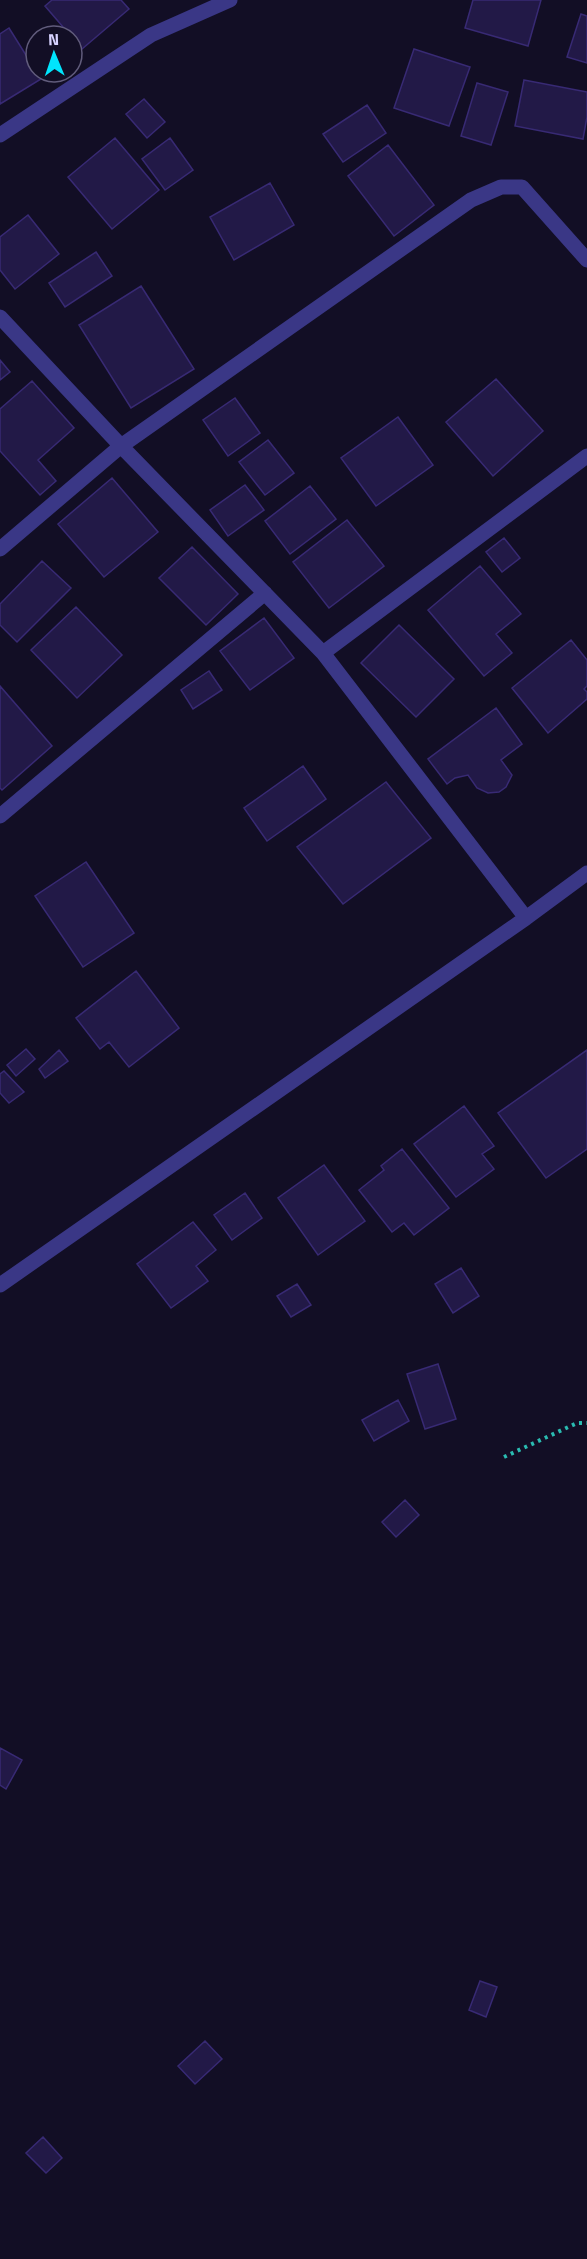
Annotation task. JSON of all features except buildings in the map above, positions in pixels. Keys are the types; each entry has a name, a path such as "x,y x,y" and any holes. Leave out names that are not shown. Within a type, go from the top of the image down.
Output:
{"street":[{"path":"0,135 152,34 230,0"},
{"path":"0,549 121,446 471,200 501,188 522,187 587,260"},
{"path":"0,317 121,446 323,653 526,918"},
{"path":"323,653 587,456"},
{"path":"0,816 265,593"},
{"path":"0,1285 587,873"}],"path":[{"path":"504,1457 577,1423 587,1423"}]}
